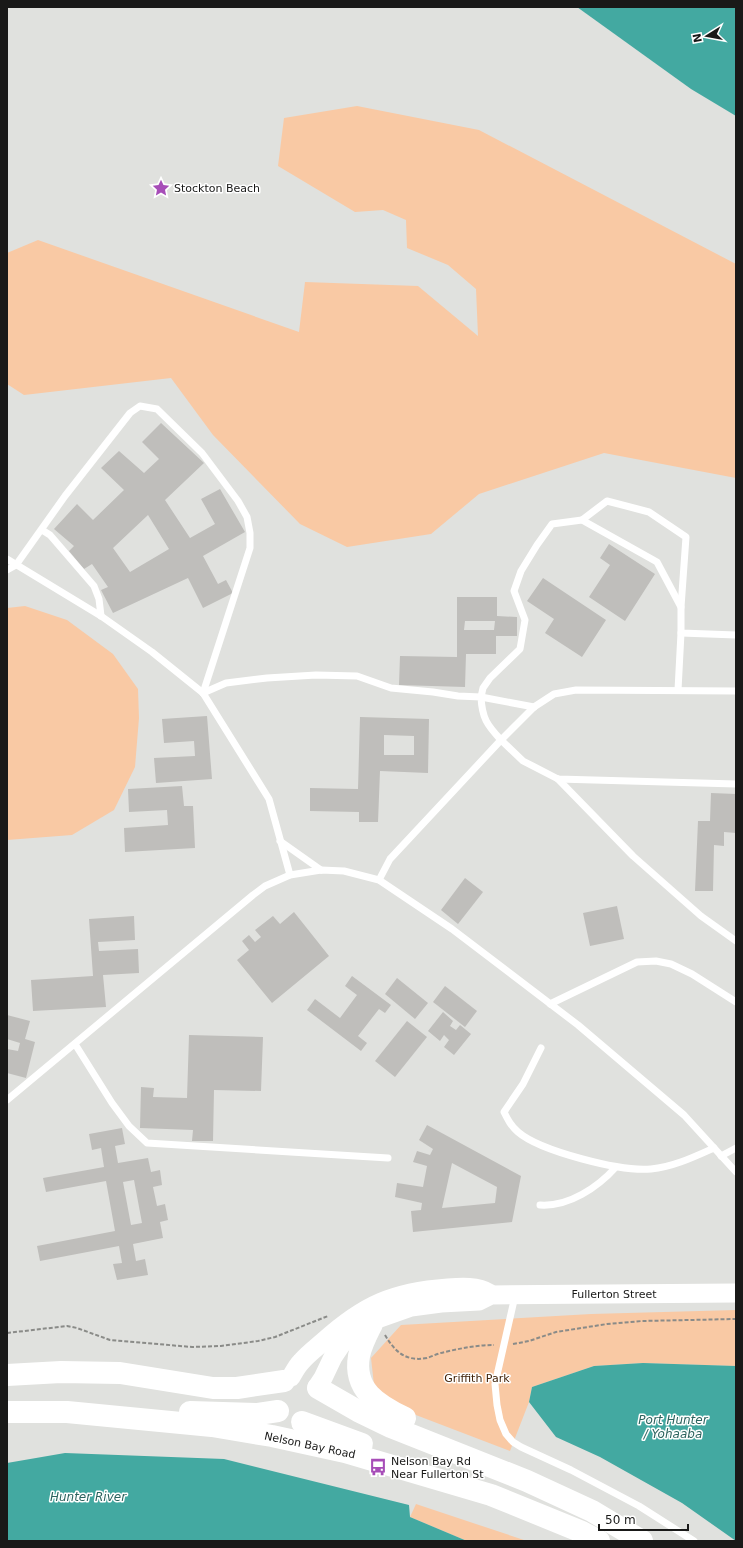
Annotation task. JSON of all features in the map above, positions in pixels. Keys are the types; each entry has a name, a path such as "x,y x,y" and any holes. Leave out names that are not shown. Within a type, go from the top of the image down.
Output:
{"main road":[{"name":"Fullerton Street","path":"287,1379 300,1362 347,1321 384,1300 408,1293 447,1288 483,1289 491,1295"},
{"name":"Fullerton Street","path":"317,1388 333,1357 341,1345 352,1335 378,1328 377,1319 411,1307 478,1300 491,1295 736,1293"},
{"path":"378,1328 359,1355 358,1368 360,1381 369,1396 384,1408 489,1457 527,1481"},
{"path":"7,1375 61,1372 120,1373 213,1388 237,1388 298,1376 306,1378 312,1382 320,1395 318,1409 314,1415 302,1422"},
{"path":"287,1379 278,1387 275,1395 275,1403 278,1411 288,1420 302,1422 450,1473 491,1495"},
{"path":"317,1388 358,1411 391,1426 527,1481 592,1511 642,1541"},
{"path":"67,1412 95,1410 258,1414 278,1411"},
{"name":"Nelson Bay Road","path":"7,1412 67,1412 212,1426 272,1436 345,1452 491,1495 582,1532 599,1541"}],"lane":[{"path":"7,570 16,565 42,530 64,496 130,413 140,406 157,409 202,453 238,501 247,517 250,533 250,548 203,693"},
{"path":"678,690 686,537 649,512 607,501 582,520 552,524 521,571 514,591 525,620 520,649 490,678 483,688 481,697 482,713 487,724 523,761 558,779 633,856 701,916 736,941"},
{"path":"582,520 657,562 682,607"},
{"path":"42,530 50,535 94,586 99,599 102,616"},
{"path":"7,559 102,616 152,652 203,693 269,799 290,875"},
{"path":"681,633 736,635"},
{"path":"203,693 226,683 267,678 316,675 357,676 391,688 458,696 481,697 534,707"},
{"path":"379,880 390,859 501,740 534,707 554,694 576,690 736,691"},
{"path":"558,779 736,784"},
{"path":"280,841 321,870"},
{"path":"7,1100 265,886 290,875 321,870 344,871 379,880 452,929 578,1025 684,1115 736,1172"},
{"path":"550,1004 637,962 656,961 671,964 692,974 736,1002"},
{"path":"75,1044 128,1126 147,1143 388,1158"},
{"path":"541,1048 523,1084 504,1112 510,1124 519,1133 534,1142 547,1148 616,1167 650,1169 682,1162 714,1148"},
{"path":"721,1156 736,1148"},
{"path":"540,1205 552,1206 575,1198 606,1177 616,1167"},
{"path":"516,1294 496,1384 496,1396 506,1434 520,1447 571,1470 639,1506 694,1541"}],"path":[{"path":"7,1333 67,1326 110,1340 192,1347 221,1346 253,1342 275,1337 329,1316"},
{"path":"378,1328 395,1350 411,1358 428,1358 475,1346 504,1345 529,1341 556,1332 607,1324 642,1321 736,1319"}],"green space":[{"path":"357,106 479,130 736,264 736,478 604,453 479,494 431,534 347,547 300,524 213,435 171,378 24,395 7,384 7,253 38,240 299,332 305,282 418,286 478,336 476,289 448,265 407,248 406,220 383,210 355,212 278,166 284,118"},
{"path":"25,606 67,620 113,654 138,689 139,718 135,767 114,810 72,835 7,840 7,608"},
{"name":"Griffith Park","path":"736,1310 736,1366 643,1363 594,1366 532,1387 529,1402 510,1451 395,1407 374,1385 371,1358 401,1325 591,1314"},
{"path":"416,1504 527,1541 467,1541 410,1517"}],"water":[{"path":"577,7 736,7 736,116 691,89"},
{"name":"Port Hunter / Yohaaba","path":"643,1363 736,1366 736,1541 682,1503 600,1457 556,1437 529,1402 532,1387 594,1366"},
{"name":"Hunter River","path":"65,1453 224,1459 409,1505 410,1517 467,1541 7,1541 7,1463"}],"building":[{"path":"161,423 204,463 165,500 190,538 215,524 201,499 220,489 245,532 203,556 218,584 226,580 233,593 203,608 188,578 113,613 101,590 108,587 92,564 84,569 69,551 74,546 54,529 77,504 93,520 124,490 101,468 119,451 144,473 159,459 142,442","holes":["148,515 169,549 130,572 113,548"]},
{"path":"609,544 655,574 625,621 589,597 610,565 600,558"},
{"path":"543,578 606,620 582,657 545,633 554,619 527,601"},
{"path":"457,597 497,597 497,616 517,617 517,636 496,636 496,654 466,654 465,687 399,685 400,656 457,657","holes":["465,621 495,621 494,630 464,630"]},
{"path":"207,716 212,779 156,783 154,758 195,756 194,741 164,743 162,719"},
{"path":"360,717 429,719 428,773 380,771 378,822 359,822 359,812 310,811 310,788 358,789","holes":["384,735 414,736 414,755 384,755"]},
{"path":"182,786 184,806 193,806 195,848 125,852 124,828 168,825 167,810 129,812 128,789"},
{"path":"711,793 736,794 736,833 724,832 724,846 714,845 713,891 695,891 698,821 710,821"},
{"path":"465,878 483,892 458,924 441,910"},
{"path":"617,906 624,939 590,946 583,913"},
{"path":"294,912 329,956 272,1003 237,960 249,950 242,941 249,935 255,942 261,937 255,930 273,916 280,924"},
{"path":"134,916 135,940 98,942 99,951 138,949 139,973 103,975 106,1007 33,1011 31,980 93,976 89,919"},
{"path":"352,976 391,1005 385,1013 379,1009 358,1036 367,1043 361,1051 307,1010 315,999 340,1018 357,995 345,986"},
{"path":"397,978 428,1003 415,1019 385,994"},
{"path":"445,986 477,1011 465,1027 433,1002"},
{"path":"443,1012 453,1021 450,1026 456,1030 460,1025 471,1034 454,1055 444,1047 449,1040 444,1035 440,1041 428,1031"},
{"path":"7,1015 30,1021 25,1039 35,1042 26,1078 7,1073 7,1049 18,1051 20,1043 7,1039"},
{"path":"407,1021 427,1037 395,1077 375,1061"},
{"path":"189,1035 263,1037 261,1091 214,1090 213,1141 192,1141 193,1130 140,1128 141,1087 154,1088 153,1097 187,1098"},
{"path":"427,1125 521,1176 512,1222 413,1232 411,1211 421,1210 422,1203 395,1197 397,1183 423,1187 427,1166 413,1162 417,1151 430,1155 433,1149 419,1140","holes":["452,1163 497,1187 495,1203 442,1208"]},
{"path":"122,1128 125,1144 115,1146 118,1163 148,1158 151,1172 160,1170 162,1185 153,1187 157,1206 165,1204 168,1220 160,1222 163,1238 133,1244 136,1261 145,1259 148,1275 117,1280 113,1264 122,1263 119,1246 40,1261 37,1246 115,1231 106,1181 46,1192 43,1178 104,1167 101,1148 92,1150 89,1134","holes":["134,1180 142,1223 131,1225 123,1182"]}],"place":[{"name":"Stockton Beach","path":"161,188"},
{"name":"Nelson Bay Rd Near Fullerton St","path":"378,1467"}]}
